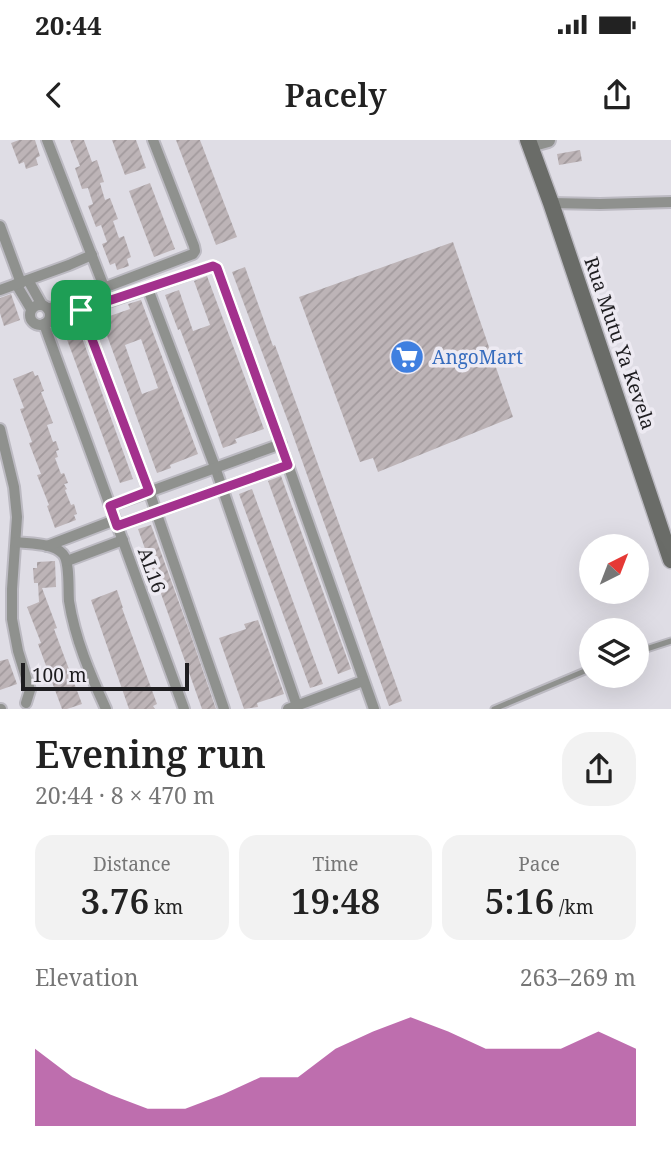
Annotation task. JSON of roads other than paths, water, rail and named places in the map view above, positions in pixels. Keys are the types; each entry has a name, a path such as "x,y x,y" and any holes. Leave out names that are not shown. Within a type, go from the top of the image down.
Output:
{"main road":[{"name":"Rua Mutu Ya Kevela","path":"529,142 668,542 671,560"}],"street":[{"path":"47,140 104,287"},
{"path":"41,308 189,256 195,251 153,140"},
{"path":"529,142 548,140"},
{"path":"551,203 671,202"},
{"path":"0,226 22,282 50,317 44,324"},
{"path":"0,290 92,256"},
{"path":"44,324 213,266 217,268 374,709"},
{"path":"148,289 215,467 293,708 363,681"},
{"name":"AL16","path":"41,308 30,316 32,322 44,324 184,709"},
{"path":"81,310 149,491 224,709"},
{"path":"0,429 18,517 12,619 30,690 26,703"},
{"path":"110,506 281,444"},
{"path":"47,546 156,512 288,465"},
{"path":"67,561 123,540"},
{"path":"16,542 59,550 67,561 69,601 74,626 82,653 106,709"}],"lane":[{"path":"649,648 671,641"},
{"path":"494,709 579,673"}],"place":[{"name":"AngoMart","path":"407,357"}]}
